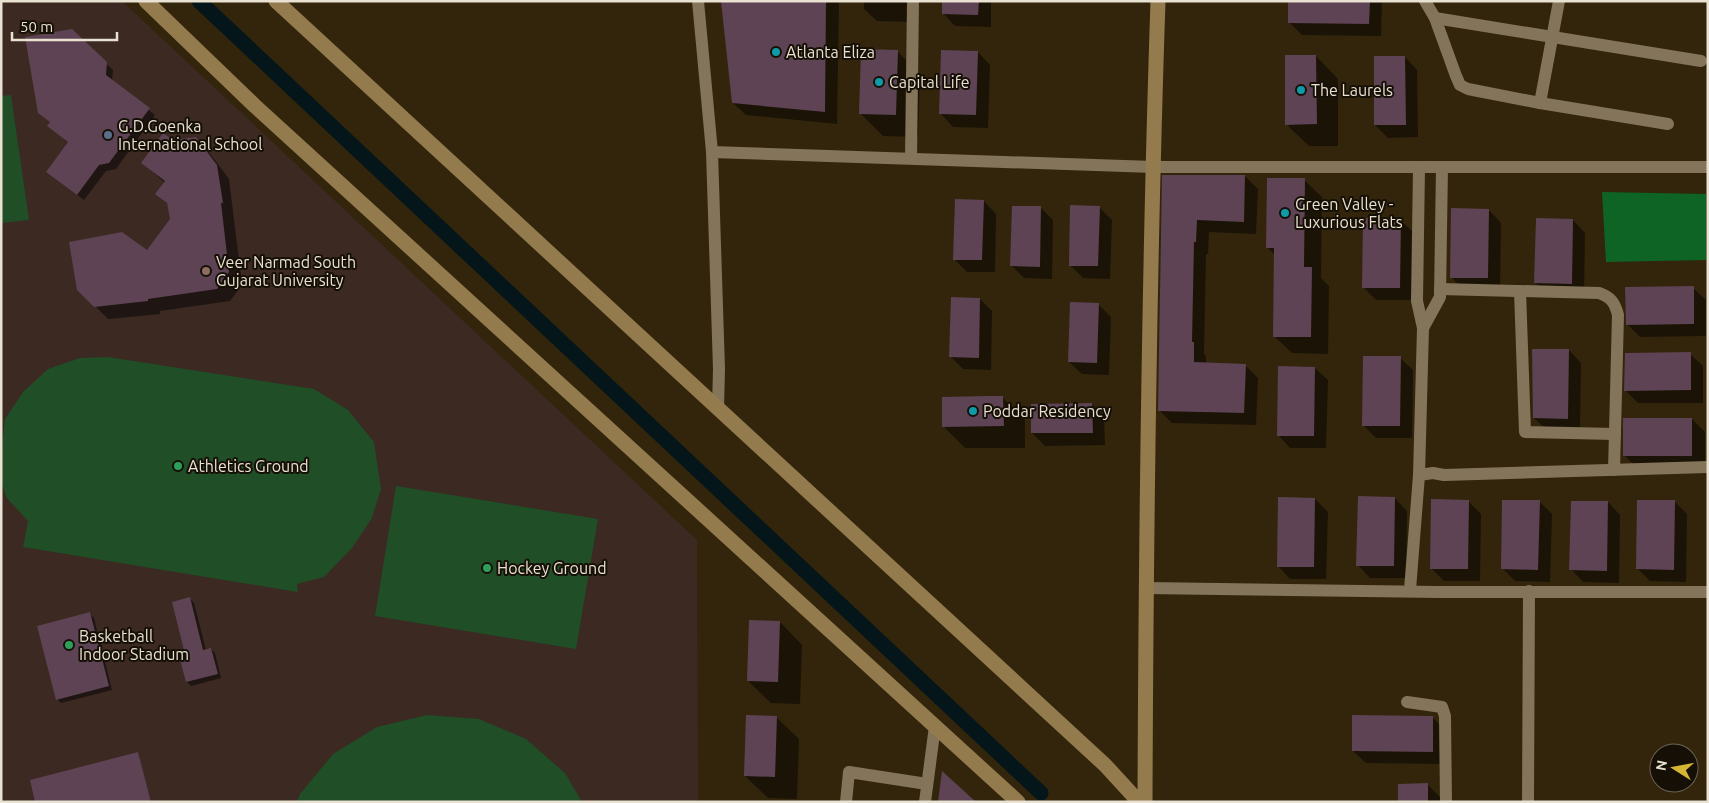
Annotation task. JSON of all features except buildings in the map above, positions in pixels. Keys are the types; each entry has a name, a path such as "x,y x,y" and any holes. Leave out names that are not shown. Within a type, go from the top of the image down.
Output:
{"street":[{"path":"146,1 263,112 1018,802"},
{"path":"276,1 1105,765 1139,802"},
{"path":"698,1 712,152 718,408"},
{"path":"911,158 913,1"},
{"path":"1145,802 1146,588 1153,166 1158,1"},
{"path":"1425,1 1435,18 1460,85 1468,89 1540,103 1668,124"},
{"path":"1540,103 1559,1"},
{"path":"1435,18 1701,61"},
{"path":"712,152 1153,166 1708,167"},
{"path":"1410,590 1419,475 1423,328 1417,300 1419,167"},
{"path":"1423,328 1440,297 1442,167"},
{"path":"1440,289 1599,293 1607,295 1615,304 1618,314 1614,470"},
{"path":"1520,291 1525,432 1615,434"},
{"path":"1419,475 1433,473 1708,467"},
{"path":"1146,588 1708,592"},
{"path":"1528,802 1529,591"},
{"path":"1407,702 1442,708 1445,716 1446,802"},
{"path":"925,802 935,726"},
{"path":"846,802 849,772 927,784"}],"shaded area":[{"name":"Veer Narmad South Gujarat University","path":"1,1 122,1 697,540 698,802 1,802"}],"green space":[{"path":"11,95 29,220 1,223 1,96"},
{"path":"1602,192 1706,194 1706,260 1606,262"},
{"path":"108,357 314,389 348,410 374,442 381,489 372,518 352,548 324,577 297,584 298,592 23,547 28,521 6,497 1,480 1,456 5,419 23,392 48,369 80,358"},
{"path":"396,486 598,519 576,649 375,616"},
{"path":"427,715 479,719 526,739 565,773 582,802 297,802 300,794 333,754 377,727"}],"waterway":[{"path":"199,1 1041,793"}],"place":[{"name":"Atlanta Eliza","path":"776,52"},
{"name":"Capital Life","path":"879,82"},
{"name":"The Laurels","path":"1301,90"},
{"name":"G.D.Goenka International School","path":"108,135"},
{"name":"Green Valley - Luxurious Flats","path":"1285,213"},
{"name":"Veer Narmad South Gujarat University","path":"206,271"},
{"name":"Poddar Residency","path":"973,411"},
{"name":"Athletics Ground","path":"178,466"},
{"name":"Hockey Ground","path":"487,568"},
{"name":"Basketball Indoor Stadium","path":"69,645"}]}
